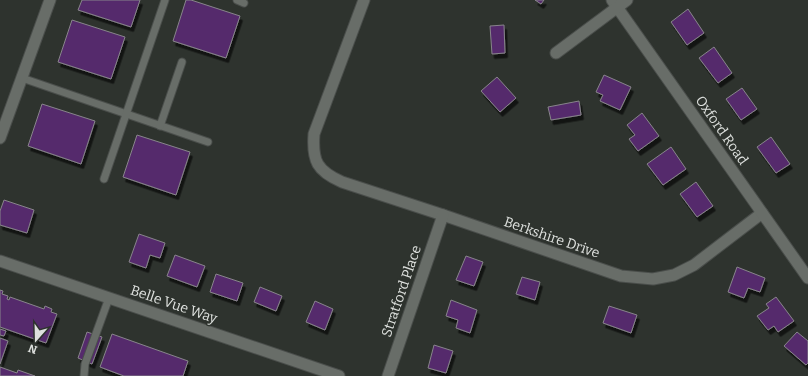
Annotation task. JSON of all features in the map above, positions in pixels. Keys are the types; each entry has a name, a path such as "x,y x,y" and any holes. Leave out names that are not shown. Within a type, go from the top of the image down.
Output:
{"street":[{"path":"0,138 50,0"},
{"name":"Berkshire Drive","path":"364,0 314,134 313,149 316,162 323,171 332,178 621,276 653,279 674,275 694,265 762,213"},
{"path":"556,53 615,4 627,0"},
{"name":"Oxford Road","path":"615,4 808,278"},
{"name":"Stratford Place","path":"388,376 443,215"},
{"name":"Belle Vue Way","path":"0,261 317,373 339,376"}],"lane":[{"path":"104,179 165,0"},
{"path":"237,0 244,3"},
{"path":"160,126 182,62"},
{"path":"22,78 208,142"},
{"path":"84,376 85,364 108,298"}],"building":[{"path":"82,0 140,0 131,27 78,10"},
{"path":"186,0 191,0 240,16 226,58 173,41"},
{"path":"535,0 544,0 541,4"},
{"path":"688,9 704,33 687,45 671,22"},
{"path":"72,20 125,37 111,79 58,62"},
{"path":"504,25 505,53 492,54 490,26"},
{"path":"714,47 732,73 718,83 699,58"},
{"path":"604,75 631,87 620,110 600,101 603,95 596,92"},
{"path":"497,77 516,98 500,112 481,91"},
{"path":"742,88 757,109 741,120 726,99"},
{"path":"579,101 581,115 551,120 548,107"},
{"path":"42,104 95,121 81,164 28,146"},
{"path":"642,113 659,136 638,151 629,139 635,135 627,125"},
{"path":"137,135 190,152 176,195 123,177"},
{"path":"771,137 790,164 776,173 757,147"},
{"path":"671,147 686,169 663,185 647,164"},
{"path":"696,182 713,206 697,217 680,194"},
{"path":"4,200 34,210 27,233 0,225 0,211"},
{"path":"139,234 165,243 160,258 150,255 146,268 129,262"},
{"path":"175,255 205,266 197,287 167,276"},
{"path":"466,256 483,262 474,286 456,280"},
{"path":"737,267 765,278 760,292 748,288 744,298 728,292"},
{"path":"216,274 243,283 237,301 210,292"},
{"path":"522,277 540,282 535,300 516,294"},
{"path":"260,287 282,296 276,311 254,302"},
{"path":"0,290 3,291 2,294 8,296 7,299 9,300 10,297 44,309 45,306 52,309 51,312 57,314 46,343 0,327"},
{"path":"776,297 794,321 778,332 774,326 768,330 757,316 769,308 766,304"},
{"path":"451,300 477,310 470,333 456,328 458,320 446,316"},
{"path":"315,301 333,309 325,330 306,322"},
{"path":"609,306 637,315 631,333 603,323"},
{"path":"0,329 6,331 4,336 0,335"},
{"path":"87,332 102,337 92,364 78,358"},
{"path":"797,332 808,341 808,363 806,365 784,346"},
{"path":"112,334 188,361 183,376 124,376 100,367"},
{"path":"0,338 8,341 0,364"},
{"path":"434,345 453,351 446,373 428,368"},
{"path":"0,367 17,373 18,370 35,376 0,376"}]}
